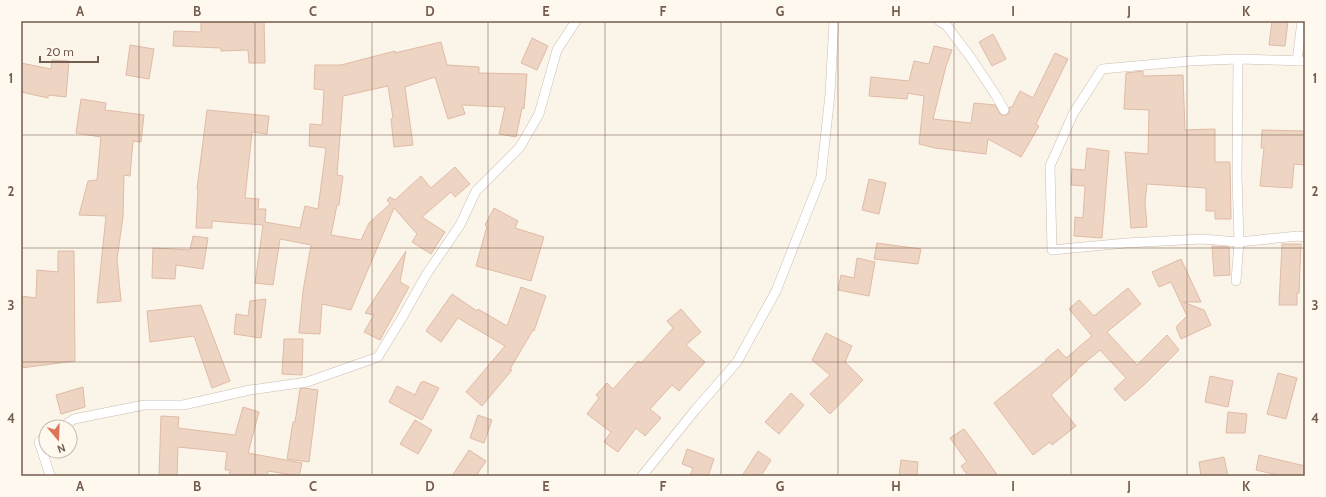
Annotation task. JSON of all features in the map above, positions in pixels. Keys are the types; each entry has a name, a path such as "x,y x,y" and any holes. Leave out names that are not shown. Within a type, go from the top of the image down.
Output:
{"lane":[{"path":"74,419 144,405 183,405 250,390 306,382 378,357 426,275 460,225 476,191 520,147 539,114 557,50 576,21"},
{"path":"642,476 696,409 737,362 776,292 821,177 830,94 834,21"},
{"path":"939,21 947,26 971,58 1004,110"},
{"path":"1302,21 1301,61 1238,59 1102,69 1073,114 1050,166 1052,250 1126,243 1202,239 1239,242 1298,236 1305,237"},
{"path":"1236,281 1239,242 1237,176 1238,59"},
{"path":"45,459 51,476"}],"building":[{"path":"201,21 264,21 265,63 249,63 248,50 221,51 221,48 173,46 174,31 201,32"},
{"path":"1272,21 1288,21 1285,46 1269,45"},
{"path":"993,34 1006,59 992,66 979,42"},
{"path":"532,38 548,46 537,70 521,63"},
{"path":"441,42 447,65 479,67 479,73 527,74 524,109 522,108 516,137 499,134 505,107 462,105 465,114 448,119 435,77 405,87 413,145 394,147 391,119 393,118 388,86 343,96 337,175 343,176 339,205 337,205 331,235 361,240 369,223 390,204 387,200 390,197 395,200 421,176 431,188 455,167 470,184 455,197 451,192 422,217 445,232 431,254 412,242 417,234 394,208 351,310 322,304 320,334 299,333 303,291 311,245 280,239 273,285 255,283 263,225 212,221 212,228 196,228 197,189 207,110 269,116 267,134 252,132 245,198 259,199 258,209 266,209 265,222 300,228 305,206 318,209 326,148 309,146 310,124 322,125 324,90 314,89 315,65 341,65 395,51 395,53"},
{"path":"130,45 154,49 149,79 126,75"},
{"path":"934,46 952,50 946,66 933,119 971,123 974,103 995,105 1001,115 1006,115 1009,113 1009,107 1012,107 1020,91 1033,98 1055,53 1068,59 1036,124 1039,126 1021,157 988,139 986,154 935,148 919,144 924,96 908,93 907,99 869,96 871,77 909,81 914,61 929,64"},
{"path":"52,60 69,61 66,97 48,95 48,98 21,92 21,63 51,69"},
{"path":"1143,71 1143,76 1183,75 1185,130 1215,129 1215,162 1230,162 1231,219 1215,219 1215,211 1206,211 1206,188 1147,184 1145,202 1147,227 1131,228 1125,152 1148,154 1149,110 1124,109 1126,73"},
{"path":"81,99 106,103 105,110 144,115 141,142 133,141 130,176 124,175 123,217 117,259 121,301 97,303 106,216 79,215 88,181 97,180 101,137 76,133"},
{"path":"1262,130 1305,131 1305,165 1294,164 1292,188 1260,186 1264,148 1261,148"},
{"path":"1087,148 1109,151 1102,238 1074,236 1075,217 1083,218 1085,186 1071,185 1072,169 1085,170"},
{"path":"869,179 886,183 879,214 862,210"},
{"path":"494,208 518,221 515,228 544,237 531,281 476,266 487,226 485,225"},
{"path":"193,236 208,238 203,269 176,265 175,279 152,278 153,248 190,250"},
{"path":"877,243 921,249 918,264 874,259"},
{"path":"1282,244 1301,244 1299,293 1297,293 1297,305 1279,305"},
{"path":"1212,246 1229,247 1230,275 1214,276"},
{"path":"58,251 74,251 75,361 21,368 21,296 36,298 37,270 58,272"},
{"path":"406,251 400,282 409,287 380,340 364,332 374,315 365,313"},
{"path":"857,258 875,262 869,296 838,290 841,275 854,278"},
{"path":"1181,259 1201,302 1183,302 1204,310 1211,325 1181,339 1176,327 1187,316 1171,282 1159,287 1152,272"},
{"path":"521,287 546,296 534,331 533,330 510,369 512,370 482,406 466,392 505,346 458,318 441,342 426,331 452,294 477,311 478,309 507,326"},
{"path":"1128,288 1141,304 1107,332 1137,365 1167,335 1179,350 1145,384 1125,401 1114,389 1126,378 1100,350 1076,370 1077,371 1051,395 1076,426 1052,445 1050,442 1033,455 994,403 1046,361 1045,360 1058,349 1066,358 1092,336 1069,309 1079,300 1094,316"},
{"path":"266,299 261,338 234,334 236,314 248,316 250,301"},
{"path":"201,305 230,381 212,388 194,336 150,342 147,311"},
{"path":"681,309 701,332 686,345 705,362 679,391 672,385 650,409 661,418 645,436 636,428 618,452 604,442 611,432 587,414 599,398 596,395 607,383 613,389 638,361 641,363 673,328 667,321"},
{"path":"826,333 852,346 845,362 863,380 830,414 810,394 830,375 812,360"},
{"path":"284,339 303,339 302,375 282,374"},
{"path":"1278,373 1297,378 1286,419 1267,414"},
{"path":"1210,376 1233,381 1228,407 1205,402"},
{"path":"423,381 439,388 422,420 389,402 397,386 415,395 421,382 422,383"},
{"path":"83,387 85,407 61,414 56,395"},
{"path":"304,388 318,390 309,462 287,459 300,389"},
{"path":"791,393 804,405 779,434 765,422"},
{"path":"243,407 259,412 248,453 302,463 299,476 268,471 267,476 229,476 230,470 225,470 227,452 178,447 177,476 159,476 161,416 179,417 178,428 235,435"},
{"path":"1228,412 1247,414 1245,433 1226,433"},
{"path":"478,415 492,420 484,443 470,438"},
{"path":"415,420 432,430 418,454 400,444"},
{"path":"964,429 998,476 968,476 961,466 967,462 950,438"},
{"path":"687,449 714,459 708,476 690,476 693,468 682,464"},
{"path":"469,450 486,461 476,476 452,476"},
{"path":"758,451 771,460 761,476 742,476"},
{"path":"1259,455 1305,466 1305,476 1282,476 1256,470"},
{"path":"1224,457 1228,476 1201,476 1199,462"},
{"path":"901,460 918,462 917,476 899,476"}]}
